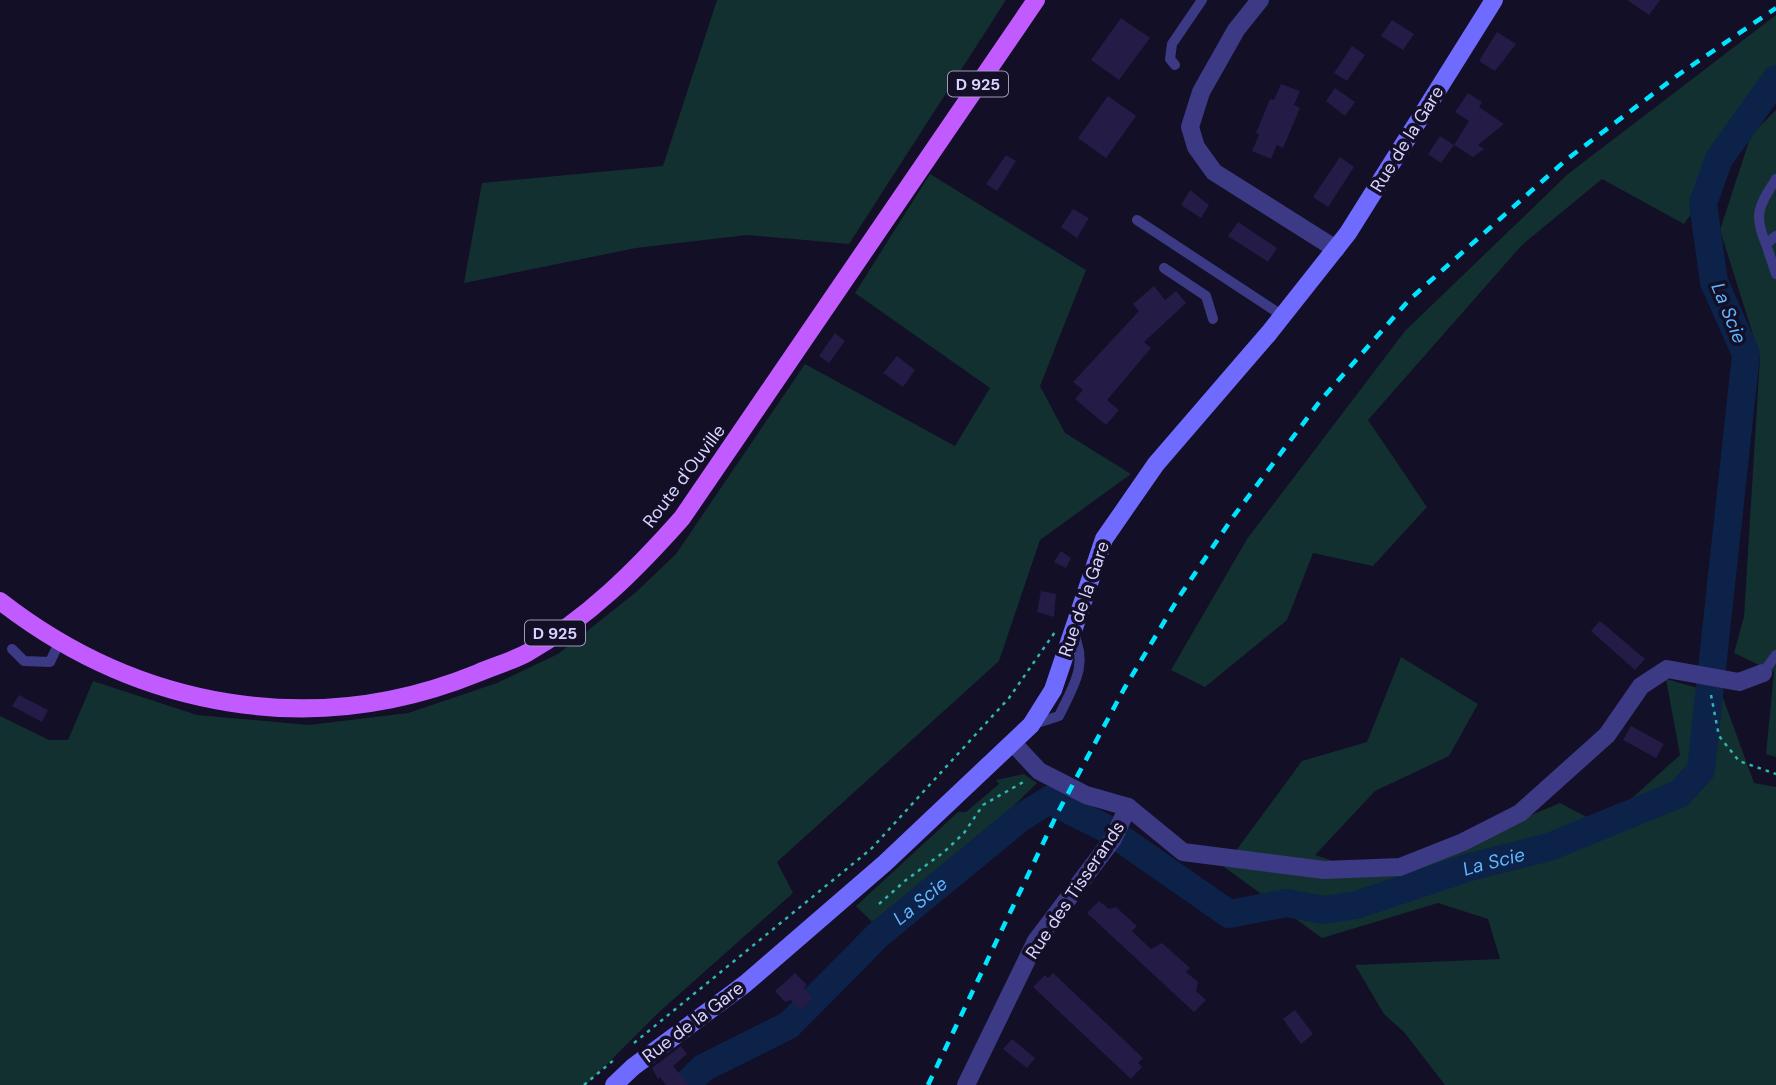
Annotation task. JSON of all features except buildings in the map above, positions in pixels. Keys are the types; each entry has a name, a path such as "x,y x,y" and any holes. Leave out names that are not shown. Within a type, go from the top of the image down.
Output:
{"main road":[{"name":"Route d'Ouville","path":"0,601 59,643 100,665 168,691 231,704 302,709 374,702 443,687 526,653 598,605 637,569 682,518 1036,0"}],"street":[{"path":"1259,0 1236,30 1200,92 1190,127 1196,147 1214,172 1336,249"},
{"name":"Rue de la Gare","path":"614,1085 633,1067 744,984 904,846 1031,725 1053,690 1104,539 1156,464 1283,316 1336,249 1494,0"},
{"path":"1014,744 1039,771 1127,812 1183,852 1324,870 1400,867 1463,842 1520,813 1607,735 1641,686 1667,669 1739,682 1763,673"},
{"name":"Rue des Tisserands","path":"966,1085 1036,941 1113,839 1127,812"}],"lane":[{"path":"1175,65 1170,59 1172,44 1202,0"},
{"path":"1776,179 1760,203 1757,223 1776,274"},
{"path":"1137,220 1283,316"},
{"path":"1766,244 1776,236"},
{"path":"1164,268 1206,296 1213,318"},
{"path":"12,649 24,661 50,662 59,643"},
{"path":"1763,673 1776,654"}],"path":[{"path":"626,1050 871,849 1009,698 1053,632 1072,631"},
{"path":"1707,677 1719,736 1739,761 1776,774"},
{"path":"879,904 964,833 983,805 1039,771"},
{"path":"584,1085 615,1059"}],"green space":[{"path":"717,0 1006,0 849,244 747,235 636,248 464,283 482,183 663,166"},
{"path":"1776,15 1776,92 1684,224 1602,179 1522,245 1368,420 1427,507 1373,566 1313,553 1287,620 1205,687 1171,670 1247,539 1405,331 1568,174"},
{"path":"1776,110 1776,757 1766,754 1774,672 1734,653 1744,617 1760,357 1720,230 1751,135"},
{"path":"930,174 1086,270 1040,386 1065,433 1131,474 1040,540 999,661 777,862 793,893 657,1014 586,1085 0,1085 0,716 49,740 68,740 93,681 197,715 309,725 408,713 497,683 558,654 635,593 676,554 805,364 955,446 990,388 855,293"},
{"path":"1401,657 1478,704 1449,756 1375,791 1315,855 1381,877 1560,803 1602,825 1680,755 1666,679 1722,695 1754,783 1776,787 1776,1085 1445,1085 1404,1032 1384,1014 1355,965 1500,959 1488,919 1438,903 1322,938 1224,867 1302,761 1367,742"},
{"path":"1024,774 1037,783 942,877 877,927 856,906 958,812 966,812 999,784 996,780"}],"waterway":[{"name":"La Scie","path":"686,1085 703,1068 789,1025 878,935 1019,819 1049,800 1107,829 1229,914 1287,903 1323,910 1356,905 1470,867 1549,847 1679,794 1701,770 1746,354 1714,282 1703,203 1719,159 1776,79"}],"railway":[{"path":"928,1085 1057,814 1124,689 1179,597 1233,517 1320,401 1409,300 1566,160 1678,75 1776,8"}]}
